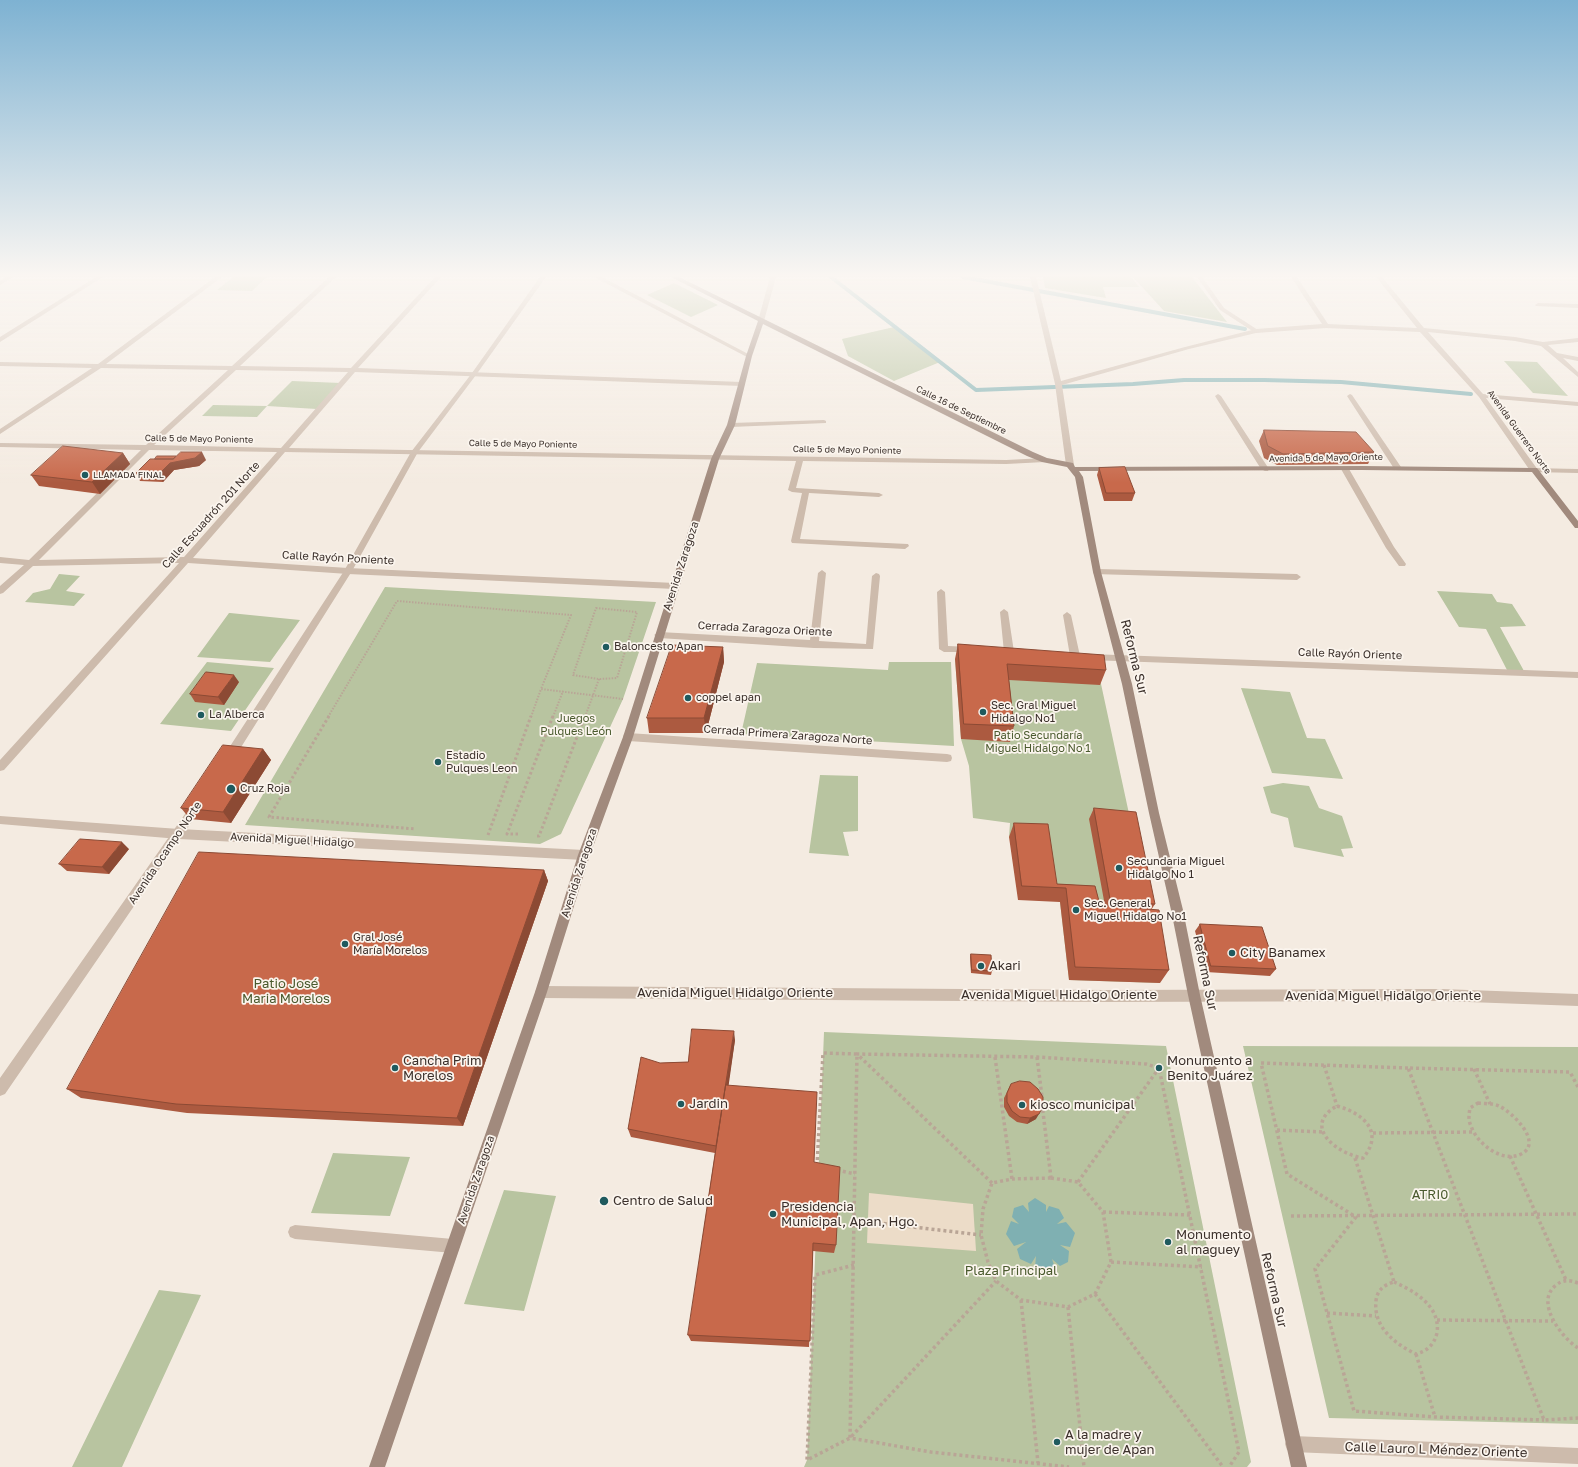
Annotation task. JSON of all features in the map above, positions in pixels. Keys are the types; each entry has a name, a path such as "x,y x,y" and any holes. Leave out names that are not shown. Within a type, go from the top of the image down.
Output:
{"main road":[{"name":"Avenida Zaragoza","path":"377,1467 541,992 584,855 628,736 715,459 731,424 753,345"},
{"name":"Calle 16 de Septiembre","path":"810,345 1030,454 1045,460 1072,467"},
{"name":"Avenida 5 de Mayo Oriente","path":"1072,467 1265,469 1345,469 1397,467 1534,470"},
{"name":"Reforma Sur","path":"1072,467 1079,477 1097,572 1121,658 1299,1467"},
{"name":"Avenida Guerrero Norte","path":"1534,470 1578,526"}],"street":[{"path":"0,432 99,366 127,345"},
{"path":"0,591 31,563 146,449 260,345"},
{"name":"Calle Escuadrón 201 Norte","path":"0,767 186,560 375,345"},
{"path":"221,768 348,570 415,452 494,345"},
{"path":"729,345 749,356"},
{"path":"1049,345 1058,384 1072,467"},
{"path":"1058,384 1197,345"},
{"name":"Avenida Guerrero Norte","path":"1436,345 1481,396 1534,470"},
{"path":"1545,345 1578,374"},
{"path":"1557,355 1578,359"},
{"path":"0,364 352,370 742,384"},
{"path":"1218,396 1265,469"},
{"path":"1350,396 1397,467"},
{"path":"1481,396 1578,404"},
{"name":"Calle 5 de Mayo Poniente","path":"0,446 415,452 715,459 1006,462 1045,460"},
{"path":"800,459 792,490 879,495"},
{"path":"1345,469 1390,548 1402,564"},
{"name":"Avenida 5 de Mayo Oriente","path":"1534,470 1578,471"},
{"path":"806,491 796,541 905,546"},
{"name":"Calle Rayón Poniente","path":"0,560 31,563 186,560 348,570 675,586"},
{"path":"1097,572 1297,577"},
{"path":"814,645 822,573"},
{"name":"Cerrada Zaragoza Oriente","path":"659,635 870,647 876,576"},
{"path":"941,592 944,649 980,651"},
{"path":"1004,612 1009,652"},
{"name":"Calle Rayón Oriente","path":"1067,615 1071,656 1578,675"},
{"name":"Cerrada Primera Zaragoza Norte","path":"628,736 947,758"},
{"name":"Avenida Ocampo Norte","path":"0,1089 179,834 200,801"},
{"name":"Avenida Miguel Hidalgo","path":"0,820 179,834 584,855"},
{"name":"Avenida Miguel Hidalgo Oriente","path":"541,992 1441,995 1578,1000"},
{"name":"Calle Lauro L Méndez Oriente","path":"1293,1444 1578,1456"}],"lane":[{"path":"731,424 824,422"},
{"path":"295,1232 453,1246"}],"path":[{"path":"417,829 269,817 397,601 571,615 541,689 488,835 480,835"},
{"path":"596,608 637,612 617,678 599,679 573,675 596,608"},
{"path":"531,836 539,836 599,679"},
{"path":"541,689 592,694 623,699"},
{"path":"523,835 507,834 563,692"},
{"path":"824,1168 817,1166 823,1053 1037,1058 1146,1064 1158,1068"},
{"path":"850,1438 857,1054"},
{"path":"857,1054 992,1184"},
{"path":"995,1057 1012,1179"},
{"path":"1037,1058 1051,1178"},
{"path":"1356,1216 1287,1174 1261,1063 1570,1072 1578,1087"},
{"path":"1324,1065 1337,1106"},
{"path":"1078,1182 1158,1068"},
{"path":"1158,1068 1202,1267 1239,1452 1229,1467"},
{"path":"1408,1068 1466,1214 1544,1420"},
{"path":"1474,1069 1490,1104"},
{"path":"1478,1104 1500,1106 1520,1122 1526,1131 1530,1144 1526,1151 1520,1156 1501,1156 1490,1150 1473,1132 1468,1119 1470,1108 1478,1104"},
{"path":"1337,1106 1347,1108 1357,1113 1368,1123 1372,1133 1373,1145 1369,1153 1363,1158 1347,1156 1329,1142 1323,1132 1322,1123 1324,1114 1337,1106"},
{"path":"1277,1130 1323,1132"},
{"path":"1372,1133 1473,1132"},
{"path":"1510,1156 1566,1280"},
{"path":"1355,1158 1394,1282"},
{"path":"832,1169 855,1174"},
{"path":"1051,1178 1078,1182 1103,1212 1111,1262 1095,1294 1068,1307 1021,1300 996,1282 988,1262 981,1235 983,1209 992,1184 1012,1179 1051,1178"},
{"path":"1103,1212 1190,1215"},
{"path":"1290,1216 1578,1214"},
{"path":"1356,1216 1315,1269 1354,1411 1435,1417 1544,1420 1578,1418"},
{"path":"854,1220 981,1235"},
{"path":"1111,1262 1202,1267"},
{"path":"854,1265 814,1275 807,1460 850,1438 996,1282"},
{"path":"1578,1283 1566,1280 1556,1284 1549,1293 1548,1305 1553,1321 1562,1334 1578,1348"},
{"path":"1394,1282 1407,1287 1418,1294 1429,1306 1437,1320 1437,1332 1433,1343 1428,1351 1416,1354 1404,1349 1383,1329 1376,1316 1375,1304 1377,1292 1384,1285 1394,1282"},
{"path":"1095,1294 1223,1467"},
{"path":"1021,1300 1038,1463"},
{"path":"1068,1307 1084,1467"},
{"path":"1327,1314 1376,1316"},
{"path":"1437,1320 1553,1321"},
{"path":"1416,1354 1435,1417"},
{"path":"850,1438 931,1452 1069,1467"}],"green space":[{"path":"844,345 918,345 940,362 894,381 848,356"},
{"path":"1504,361 1537,362 1568,396 1533,393"},
{"path":"292,381 341,383 317,409 267,406"},
{"path":"213,405 267,406 257,417 202,416"},
{"path":"59,574 80,576 66,591 85,594 74,606 25,602 33,593 50,589"},
{"name":"Estadio Pulques Leon","path":"385,587 656,602 623,699 561,834 540,844 245,825"},
{"path":"1437,591 1492,594 1497,602 1512,604 1526,626 1500,627 1524,671 1507,670 1486,629 1459,627"},
{"path":"229,613 300,620 270,662 197,657"},
{"name":"Patio Secundaría Miguel Hidalgo No 1","path":"955,659 1098,670 1131,823 1160,983 1069,980 1060,902 1052,898 1009,837 1010,823 973,818 969,766 961,739"},
{"name":"La Alberca","path":"207,662 274,668 231,731 160,724"},
{"path":"889,662 951,662 954,746 741,734 757,663 888,670"},
{"path":"1241,688 1290,692 1307,738 1325,739 1343,779 1272,773"},
{"path":"820,775 858,776 858,831 843,832 849,856 809,853"},
{"path":"1283,783 1309,786 1319,808 1342,816 1353,848 1341,849 1344,857 1294,847 1288,818 1271,813 1263,787"},
{"name":"Plaza Principal","path":"824,1032 1166,1046 1251,1462 1247,1467 804,1467 807,1460"},
{"name":"ATRI0","path":"1243,1046 1578,1047 1578,1424 1329,1418"},
{"path":"333,1153 410,1157 390,1216 311,1213"},
{"path":"504,1190 556,1196 524,1311 464,1304"},
{"path":"159,1290 201,1295 122,1467 72,1467"}],"shaded area":[{"path":"869,1193 973,1204 976,1251 867,1243"}],"water":[{"path":"1035,1198 1046,1205 1046,1212 1049,1206 1059,1209 1064,1218 1057,1224 1066,1222 1075,1233 1070,1247 1060,1245 1069,1251 1068,1262 1060,1266 1052,1259 1055,1268 1047,1273 1035,1267 1036,1256 1031,1264 1020,1259 1017,1249 1026,1242 1014,1246 1006,1234 1011,1221 1019,1224 1012,1217 1014,1208 1023,1205 1029,1212 1028,1203"}],"building":[{"path":"1264,430 1356,432 1374,452 1283,454 1268,446"},
{"path":"63,446 123,453 92,482 31,475"},
{"path":"181,452 202,452 195,458 170,463 159,474 136,473 150,459 173,459"},
{"path":"157,456 176,456 173,459 155,459"},
{"path":"1125,467 1135,493 1106,493 1099,468"},
{"path":"958,644 1104,655 1106,670 1007,664 1014,726 964,724"},
{"name":"coppel apan","path":"672,645 723,647 704,718 647,718"},
{"path":"206,672 234,675 218,697 190,694"},
{"path":"223,745 263,749 223,812 181,808"},
{"name":"Secundaria Miguel Hidalgo No 1","path":"1094,808 1136,812 1155,904 1111,903"},
{"name":"Sec. General Miguel Hidalgo No1","path":"1014,823 1048,824 1057,884 1095,886 1100,905 1159,910 1169,970 1075,967 1066,888 1022,886"},
{"path":"80,839 122,842 102,867 59,864"},
{"name":"Patio José Maria Morelos","path":"199,852 544,870 457,1118 176,1104 67,1089"},
{"name":"City Banamex","path":"1200,924 1262,927 1276,969 1211,966"},
{"name":"Akari","path":"971,954 991,955 992,971 972,970"},
{"name":"Jardin","path":"692,1029 734,1031 716,1146 628,1129 641,1057 660,1063 688,1062"},
{"name":"kiosco municipal","path":"1020,1081 1030,1082 1038,1089 1043,1097 1043,1106 1039,1114 1030,1118 1020,1117 1012,1111 1007,1102 1007,1093 1011,1084"},
{"name":"Presidencia Municipal, Apan, Hgo.","path":"726,1085 817,1092 814,1162 840,1167 836,1245 813,1243 810,1341 688,1335"}],"waterway":[{"path":"919,345 976,390 1133,384 1184,380 1264,380 1341,382 1471,394"}],"place":[{"name":"LLAMADA FINAL","path":"85,475"},
{"name":"Baloncesto Apan","path":"606,647"},
{"name":"coppel apan","path":"688,698"},
{"name":"Sec. Gral Miguel Hidalgo No1","path":"983,712"},
{"name":"La Alberca","path":"201,715"},
{"name":"Estadio Pulques Leon","path":"438,762"},
{"name":"Cruz Roja","path":"231,789"},
{"name":"Secundaria Miguel Hidalgo No 1","path":"1119,868"},
{"name":"Sec. General Miguel Hidalgo No1","path":"1076,910"},
{"name":"Gral José María Morelos","path":"345,944"},
{"name":"City Banamex","path":"1232,953"},
{"name":"Akari","path":"981,966"},
{"name":"Cancha Prim Morelos","path":"395,1068"},
{"name":"Monumento a Benito Juárez","path":"1159,1068"},
{"name":"Jardin","path":"681,1104"},
{"name":"kiosco municipal","path":"1022,1105"},
{"name":"Centro de Salud","path":"604,1201"},
{"name":"Presidencia Municipal, Apan, Hgo.","path":"773,1214"},
{"name":"Monumento al maguey","path":"1168,1242"},
{"name":"A la madre y mujer de Apan","path":"1057,1442"}],"park label":[{"name":"Juegos Pulques León","path":"576,725"}]}
